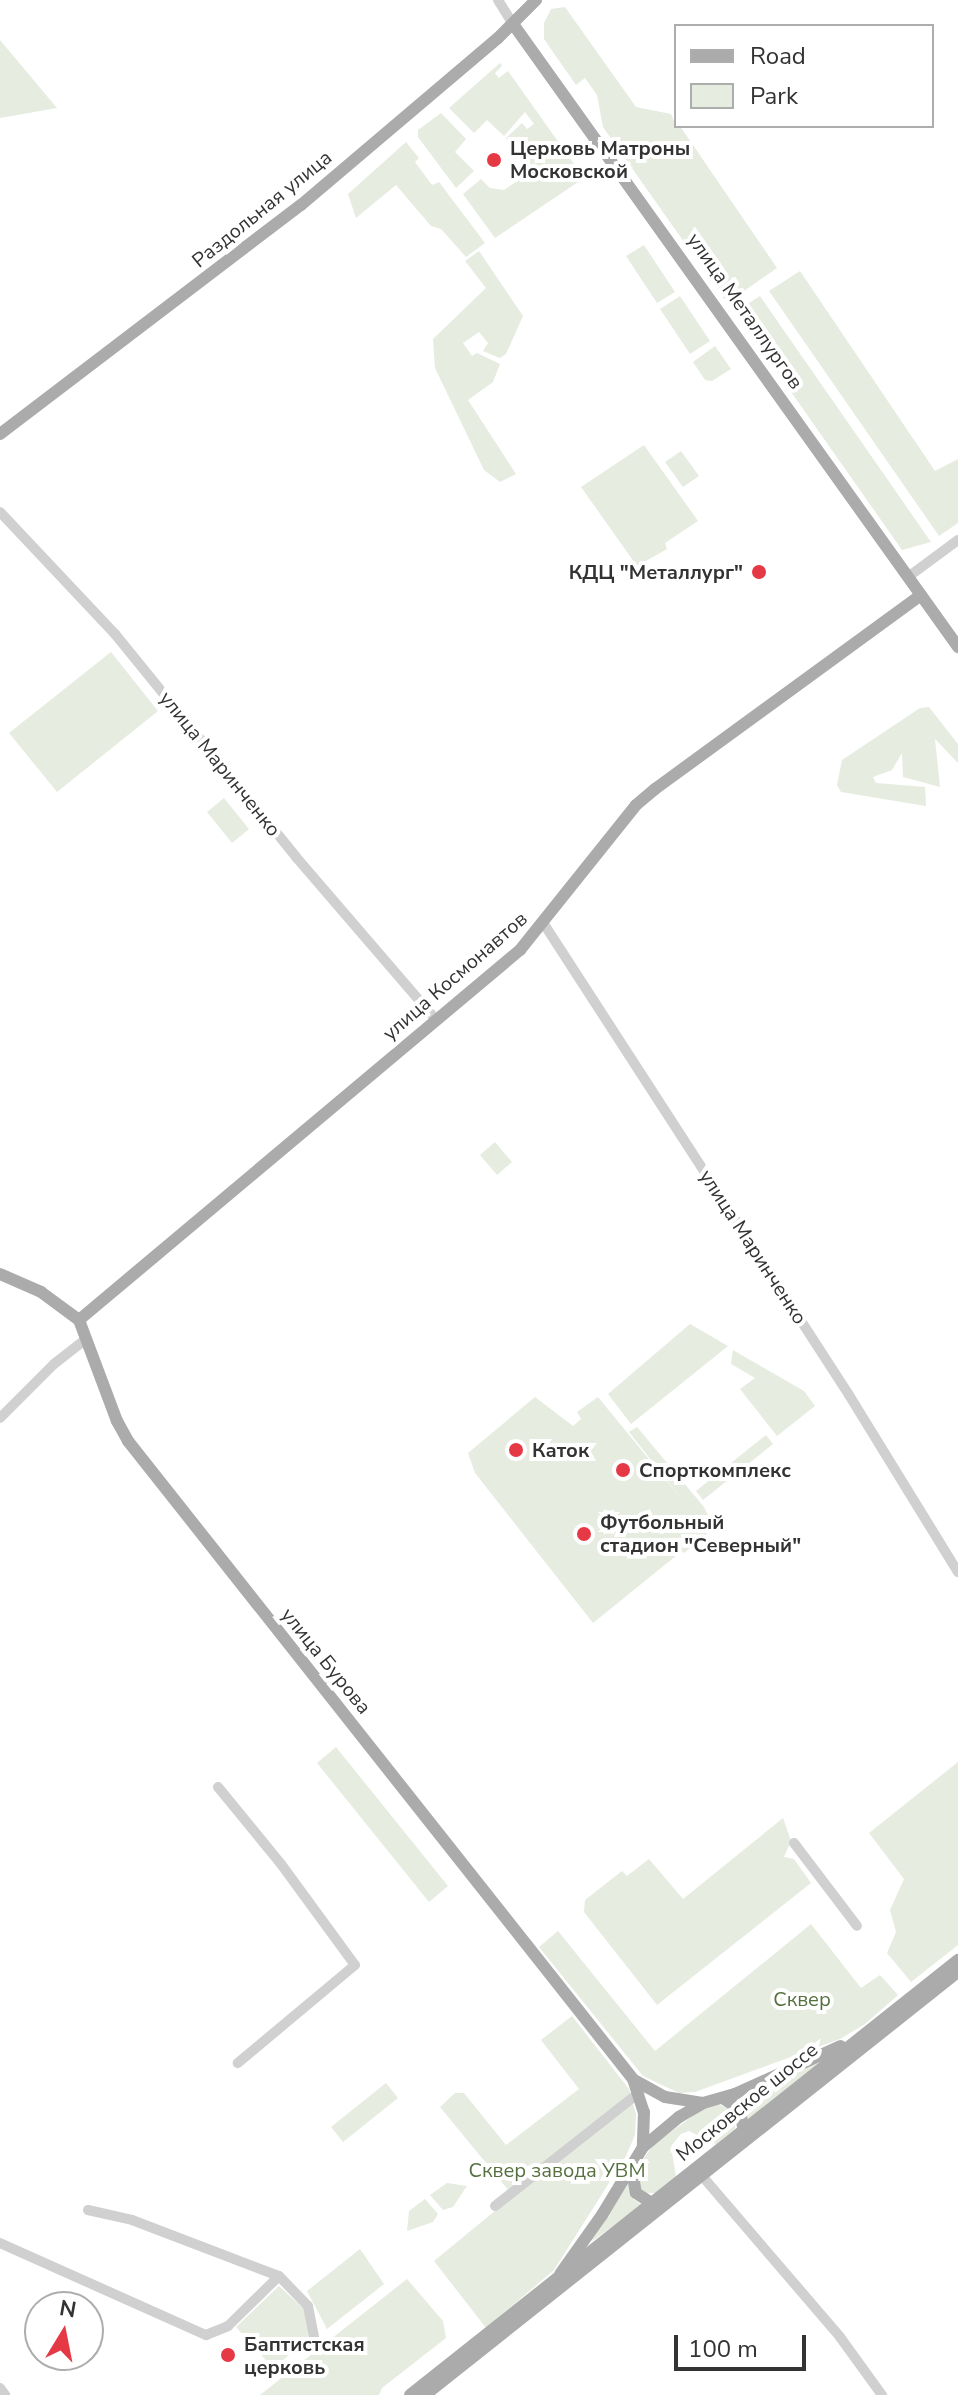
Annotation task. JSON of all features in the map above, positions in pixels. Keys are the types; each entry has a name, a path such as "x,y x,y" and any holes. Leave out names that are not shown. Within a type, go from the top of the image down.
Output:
{"main road":[{"name":"Раздольная улица","path":"0,434 301,205 513,24 536,0"},
{"name":"улица Металлургов","path":"513,24 958,647"},
{"name":"улица Космонавтов","path":"79,1320 520,950 544,924 636,805 921,595"},
{"path":"0,1274 41,1292 79,1320"},
{"name":"улица Бурова","path":"79,1320 128,1441 636,2086"},
{"name":"Московское шоссе","path":"743,2138 858,2039 958,1960"},
{"name":"Московское шоссе","path":"425,2395 656,2206 958,1972"},
{"path":"560,2274 632,2169 643,2147 679,2117 703,2103 723,2098 858,2039"},
{"path":"636,2086 665,2097 703,2103"},
{"path":"636,2086 644,2112 643,2147"},
{"path":"723,2098 740,2110 743,2138"},
{"path":"632,2169 636,2193 656,2206"},
{"name":"Московское шоссе","path":"410,2395 560,2274 656,2206"}],"street":[{"name":"улица Металлургов","path":"498,0 513,24"},
{"name":"улица Маринченко","path":"0,512 115,634 296,857 436,1020"},
{"path":"908,577 958,540"},
{"name":"улица Маринченко","path":"544,924 841,1384 958,1572"},
{"path":"0,1418 54,1364 86,1339"},
{"path":"218,1787 281,1864 355,1965 238,2063"},
{"path":"794,1843 857,1926"},
{"path":"495,2206 636,2086"},
{"path":"699,2173 840,2337 882,2395"},
{"path":"88,2210 132,2220 279,2276 298,2292 308,2306 315,2342"},
{"path":"0,2243 206,2335 228,2326 279,2276"},
{"path":"0,2388 5,2395"}],"green space":[{"path":"565,7 636,107 671,114 674,128 681,128 777,268 727,303 603,127 597,95 585,78 576,85 544,39 544,23 551,9"},
{"path":"0,40 57,108 0,118"},
{"path":"500,63 502,66 495,73 499,78 508,71 584,178 495,238 463,194 481,179 490,188 504,190 519,180 523,160 506,138 522,123 527,129 534,124 525,112 504,136 487,120 474,133 449,108"},
{"path":"441,113 466,139 455,152 474,171 456,188 418,137 418,130"},
{"path":"406,142 419,158 415,162 432,185 439,182 485,243 466,257 441,229 431,226 396,185 356,218 348,194"},
{"path":"644,245 675,292 657,303 626,256"},
{"path":"479,251 523,316 506,354 500,358 483,351 488,343 479,332 463,343 472,356 477,353 500,364 493,382 468,400 516,474 500,482 484,470 435,368 433,339 486,288 465,261"},
{"path":"800,271 935,471 958,459 958,523 939,536 769,291"},
{"path":"680,296 710,341 690,354 660,309"},
{"path":"760,296 931,542 902,550 735,312"},
{"path":"715,346 731,369 712,381 705,380 693,362"},
{"path":"644,445 698,521 665,543 667,549 637,566 581,487"},
{"path":"681,451 699,476 683,487 665,462"},
{"path":"111,652 158,711 57,792 9,733"},
{"path":"929,707 958,744 958,763 935,739 940,787 903,777 902,753 892,770 873,777 876,783 925,787 926,806 841,792 837,785 842,760 920,708"},
{"path":"224,798 249,829 232,843 207,812"},
{"path":"495,1142 512,1162 497,1175 480,1155"},
{"path":"690,1324 728,1346 631,1424 608,1394"},
{"path":"733,1350 804,1391 815,1406 777,1436 740,1389 755,1378 731,1364"},
{"path":"535,1397 573,1426 581,1419 577,1412 598,1397 684,1502 629,1432 637,1427 704,1507 711,1521 709,1532 593,1623 475,1473 468,1453"},
{"path":"766,1435 773,1444 703,1500 696,1491"},
{"path":"336,1747 448,1886 429,1902 317,1763"},
{"path":"958,1762 958,1945 911,1982 887,1953 896,1932 890,1910 904,1879 869,1833"},
{"path":"783,1818 791,1841 784,1857 794,1859 811,1883 657,2005 584,1912 585,1900 622,1871 627,1876 649,1859 683,1899"},
{"name":"Сквер","path":"811,1924 861,1988 880,1975 898,1995 865,2024 840,2039 695,2092 679,2093 643,2076 539,1947 558,1931 655,2051"},
{"name":"Сквер завода УВМ","path":"572,2016 629,2089 636,2114 635,2135 626,2156 554,2270 486,2328 434,2261 513,2196 440,2107 455,2093 464,2093 506,2145 579,2089 541,2040"},
{"path":"828,2057 749,2122 744,2104 737,2098"},
{"path":"386,2083 398,2098 343,2142 331,2127"},
{"path":"720,2105 735,2112 735,2129 716,2144 689,2131 681,2134 671,2146 676,2177 656,2193 646,2193 639,2187 637,2175 640,2164 653,2145 705,2107"},
{"path":"628,2181 633,2199 642,2205 591,2242"},
{"path":"447,2183 467,2186 453,2207 443,2210 430,2195"},
{"path":"425,2199 438,2214 433,2222 407,2231 409,2211"},
{"path":"360,2249 384,2284 327,2329 307,2291"},
{"path":"407,2279 443,2321 446,2338 382,2388 379,2395 260,2395"},
{"path":"279,2286 305,2310 309,2339 273,2368 236,2327"}],"place":[{"name":"Церковь Матроны Московской","path":"494,160"},
{"name":"КДЦ \"Металлург\"","path":"759,572"},
{"name":"Каток","path":"516,1450"},
{"name":"Спорткомплекс","path":"623,1470"},
{"name":"Футбольный стадион \"Северный\"","path":"584,1534"},
{"name":"Баптистская церковь","path":"228,2355"}]}
